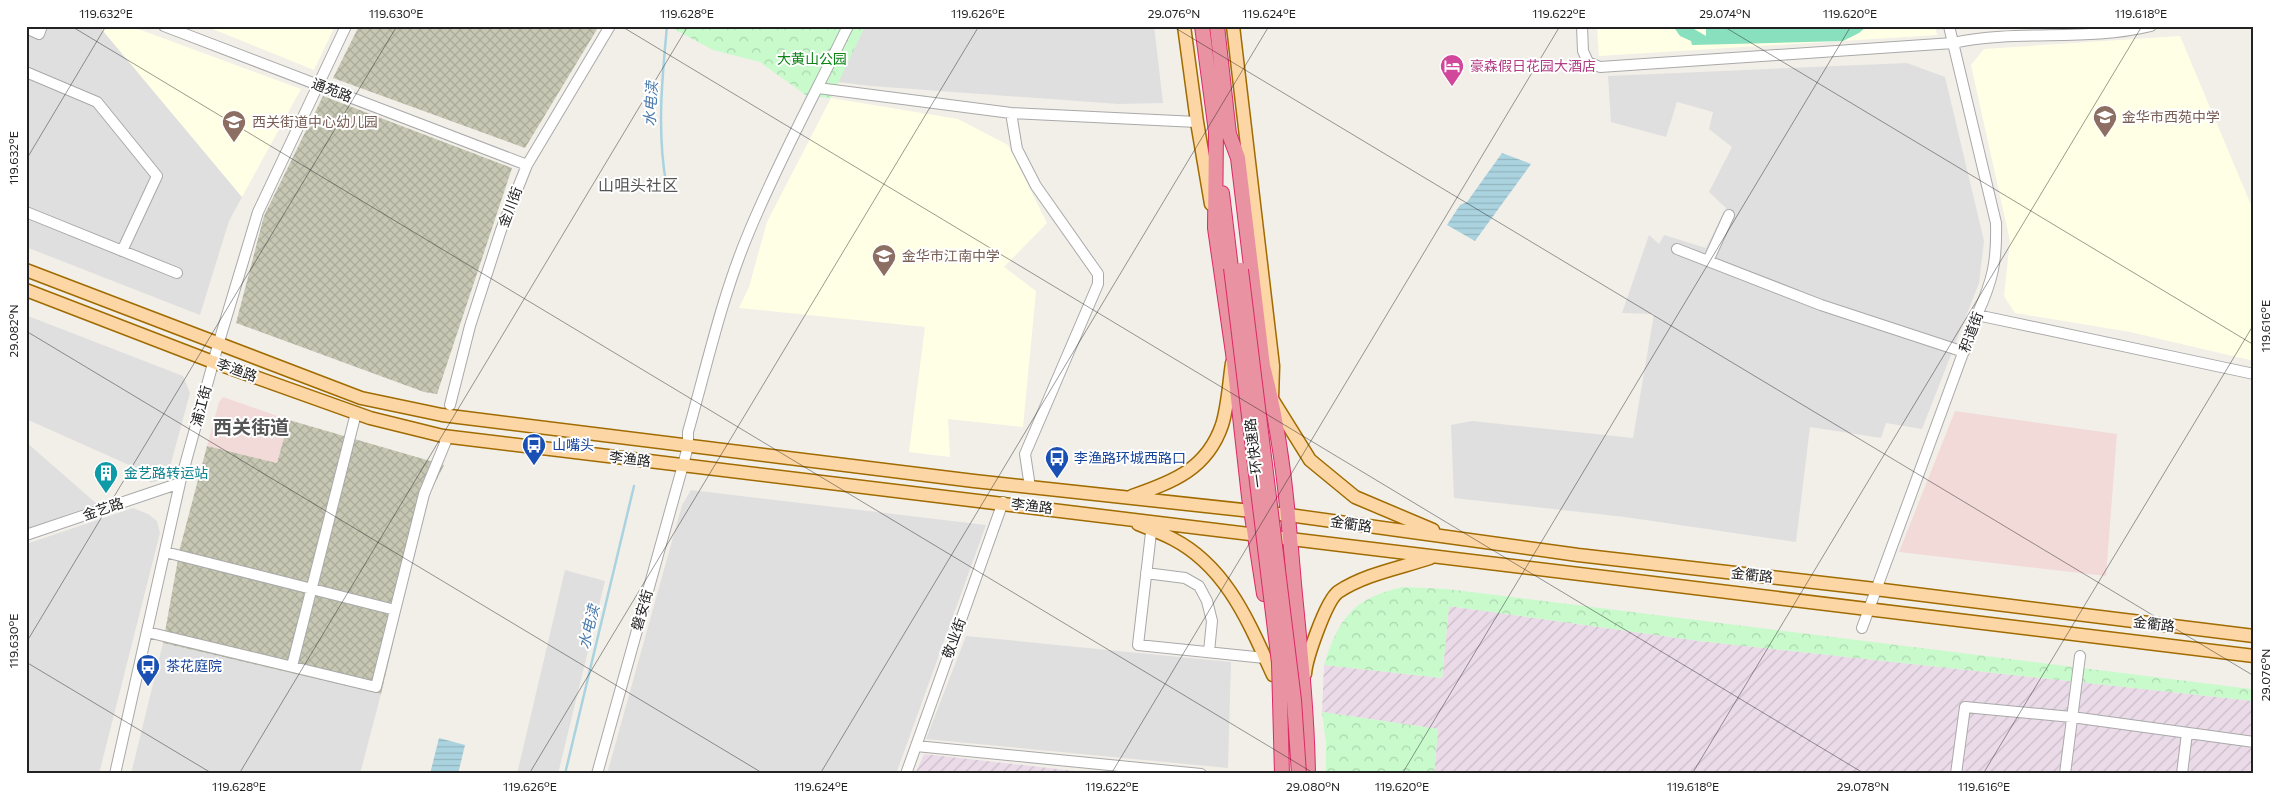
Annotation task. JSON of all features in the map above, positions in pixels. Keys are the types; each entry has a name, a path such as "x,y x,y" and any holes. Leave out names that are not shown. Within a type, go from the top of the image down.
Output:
{"highway":[{"path":"1202,26 1222,133 1238,158 1263,366 1272,399 1289,515 1304,692 1308,774"},
{"path":"1216,26 1222,133 1215,228 1233,353 1251,511 1271,635 1276,774"},
{"name":"一环快速路","path":"1222,133 1279,663 1282,774"},
{"name":"一环快速路","path":"1236,269 1293,690 1299,774"}],"main road":[{"path":"1184,26 1197,122 1215,228"},
{"path":"1233,26 1273,366 1272,399 1310,460 1333,481 1355,497 1451,537"},
{"name":"李渔路","path":"26,270 218,345 361,398 442,416 1030,487 1251,511"},
{"name":"李渔路","path":"26,290 213,362 356,413 448,436 1003,502 1122,518 1152,526 1255,534"},
{"path":"1128,498 1174,481 1196,466 1211,448 1222,424 1233,353"},
{"name":"金衢路","path":"1251,511 1578,555 1875,589 2254,636"},
{"path":"1152,526 1174,539 1211,566 1239,604 1273,675"},
{"name":"金衢路","path":"1255,534 2254,656"},
{"path":"1304,692 1305,666 1317,631 1337,593 1379,574 1434,556"}],"street":[{"path":"26,28 39,34 42,26"},
{"name":"通苑路","path":"164,26 527,165"},
{"name":"浦江街","path":"115,774 180,483 213,362 258,212 346,26"},
{"name":"金川街","path":"450,405 470,326 501,230 527,165 610,26"},
{"name":"磐安街","path":"597,774 683,465 688,446 688,432 725,299 748,233 848,26"},
{"path":"1582,26 1583,51 1588,62 1600,66 1953,43 1982,37 2096,34 2151,26"},
{"name":"积道街","path":"1862,628 1977,315 1991,284 1997,251 1996,223 1949,26"},
{"path":"26,72 97,102 157,176 122,251"},
{"path":"818,88 1011,113 1197,122"},
{"path":"1011,113 1017,149 1036,186 1098,274 1098,284 1025,454 1030,487"},
{"path":"27,215 177,274"},
{"path":"1708,261 1728,215"},
{"path":"1676,249 1821,304 1964,352"},
{"path":"1977,315 2254,374"},
{"path":"292,666 356,413"},
{"path":"147,632 376,686 424,494 448,436"},
{"name":"金艺路","path":"26,535 180,483"},
{"name":"敬业街","path":"906,774 1003,502"},
{"path":"1152,526 1138,645 1265,658"},
{"path":"165,552 395,610"},
{"path":"1146,573 1185,578 1199,586 1207,602 1212,621 1209,652"},
{"path":"2065,774 2080,656"},
{"path":"1956,774 1965,706 2072,717 2254,742"},
{"path":"2182,774 2187,733"},
{"path":"916,746 1201,774"}],"shaded area":[{"path":"26,26 99,26 242,197 229,221 200,315 26,247"},
{"name":"西关街道中心幼儿园","path":"99,26 130,26 301,89 242,197"},
{"path":"205,26 335,26 314,70"},
{"path":"359,26 599,26 525,148 333,78"},
{"path":"865,26 1154,26 1163,103 1119,104 838,82"},
{"path":"1597,26 1935,26 1937,35 1599,56"},
{"name":"金华市西苑中学","path":"2180,36 2254,212 2254,361 2130,332 2015,313 2004,296 2010,241 1971,65 1984,49"},
{"path":"1907,63 1945,77 1984,241 1979,283 1922,429 1886,423 1881,438 1810,427 1796,542 1625,517 1454,498 1451,425 1472,421 1633,438 1654,314 1622,313 1649,235 1659,244 1664,235 1706,248 1726,208 1709,192 1732,147 1709,129 1713,112 1677,102 1666,137 1611,122 1608,76"},
{"path":"323,96 512,168 437,394 424,392 236,323 264,216"},
{"name":"金华市江南中学","path":"831,98 958,119 1008,145 1047,223 1004,267 1036,291 1023,427 948,419 950,457 909,452 925,327 739,308 749,287 767,222"},
{"path":"28,316 183,376 190,393 167,478 151,483 138,469 26,419 26,321"},
{"path":"223,397 289,420 277,463 207,446 219,402"},
{"path":"1955,411 2117,434 2106,576 1899,552"},
{"path":"289,420 444,465 427,499 381,694 163,643 180,548 207,446 277,463"},
{"path":"26,442 97,504 26,529"},
{"path":"691,490 986,525 896,774 607,774 682,505"},
{"path":"133,508 148,514 157,521 160,533 99,774 26,774 26,544"},
{"path":"565,570 605,581 558,774 517,774"},
{"path":"1449,606 1699,641 2254,701 2254,774 1434,774 1438,729 1322,712 1324,665 1442,678"},
{"path":"966,636 1231,662 1228,768 926,739"},
{"path":"163,643 381,694 360,774 131,774"},
{"path":"924,754 1075,771 1075,774 915,774"}],"green space":[{"name":"大黄山公园","path":"668,26 865,26 831,98 807,96 760,62 713,50"},
{"path":"1673,26 1689,26 1706,36 1706,26 1867,26 1859,33 1843,41 1692,45 1691,41 1680,36"},
{"path":"1403,587 1447,589 2254,689 2254,701 1699,641 1449,606 1442,678 1324,665 1336,635 1350,612 1372,597"},
{"path":"1322,712 1438,729 1434,774 1326,774 1326,743"}],"water":[{"path":"1502,153 1531,164 1475,241 1447,225 1460,205 1467,202"},
{"path":"439,738 465,745 458,774 430,774"}],"waterway":[{"name":"水电渎","path":"666,183 661,124 667,26"},
{"name":"水电渎","path":"565,774 634,486"}],"place":[{"name":"豪森假日花园大酒店","path":"1452,87"},
{"name":"金华市西苑中学","path":"2105,138"},
{"name":"西关街道中心幼儿园","path":"234,143"},
{"name":"金华市江南中学","path":"884,277"},
{"name":"山嘴头","path":"534,466"},
{"name":"李渔路环城西路口","path":"1057,479"},
{"name":"金艺路转运站","path":"106,494"},
{"name":"茶花庭院","path":"148,687"}],"district":[{"name":"山咀头社区","path":"638,185"},
{"name":"西关街道","path":"251,427"}]}
